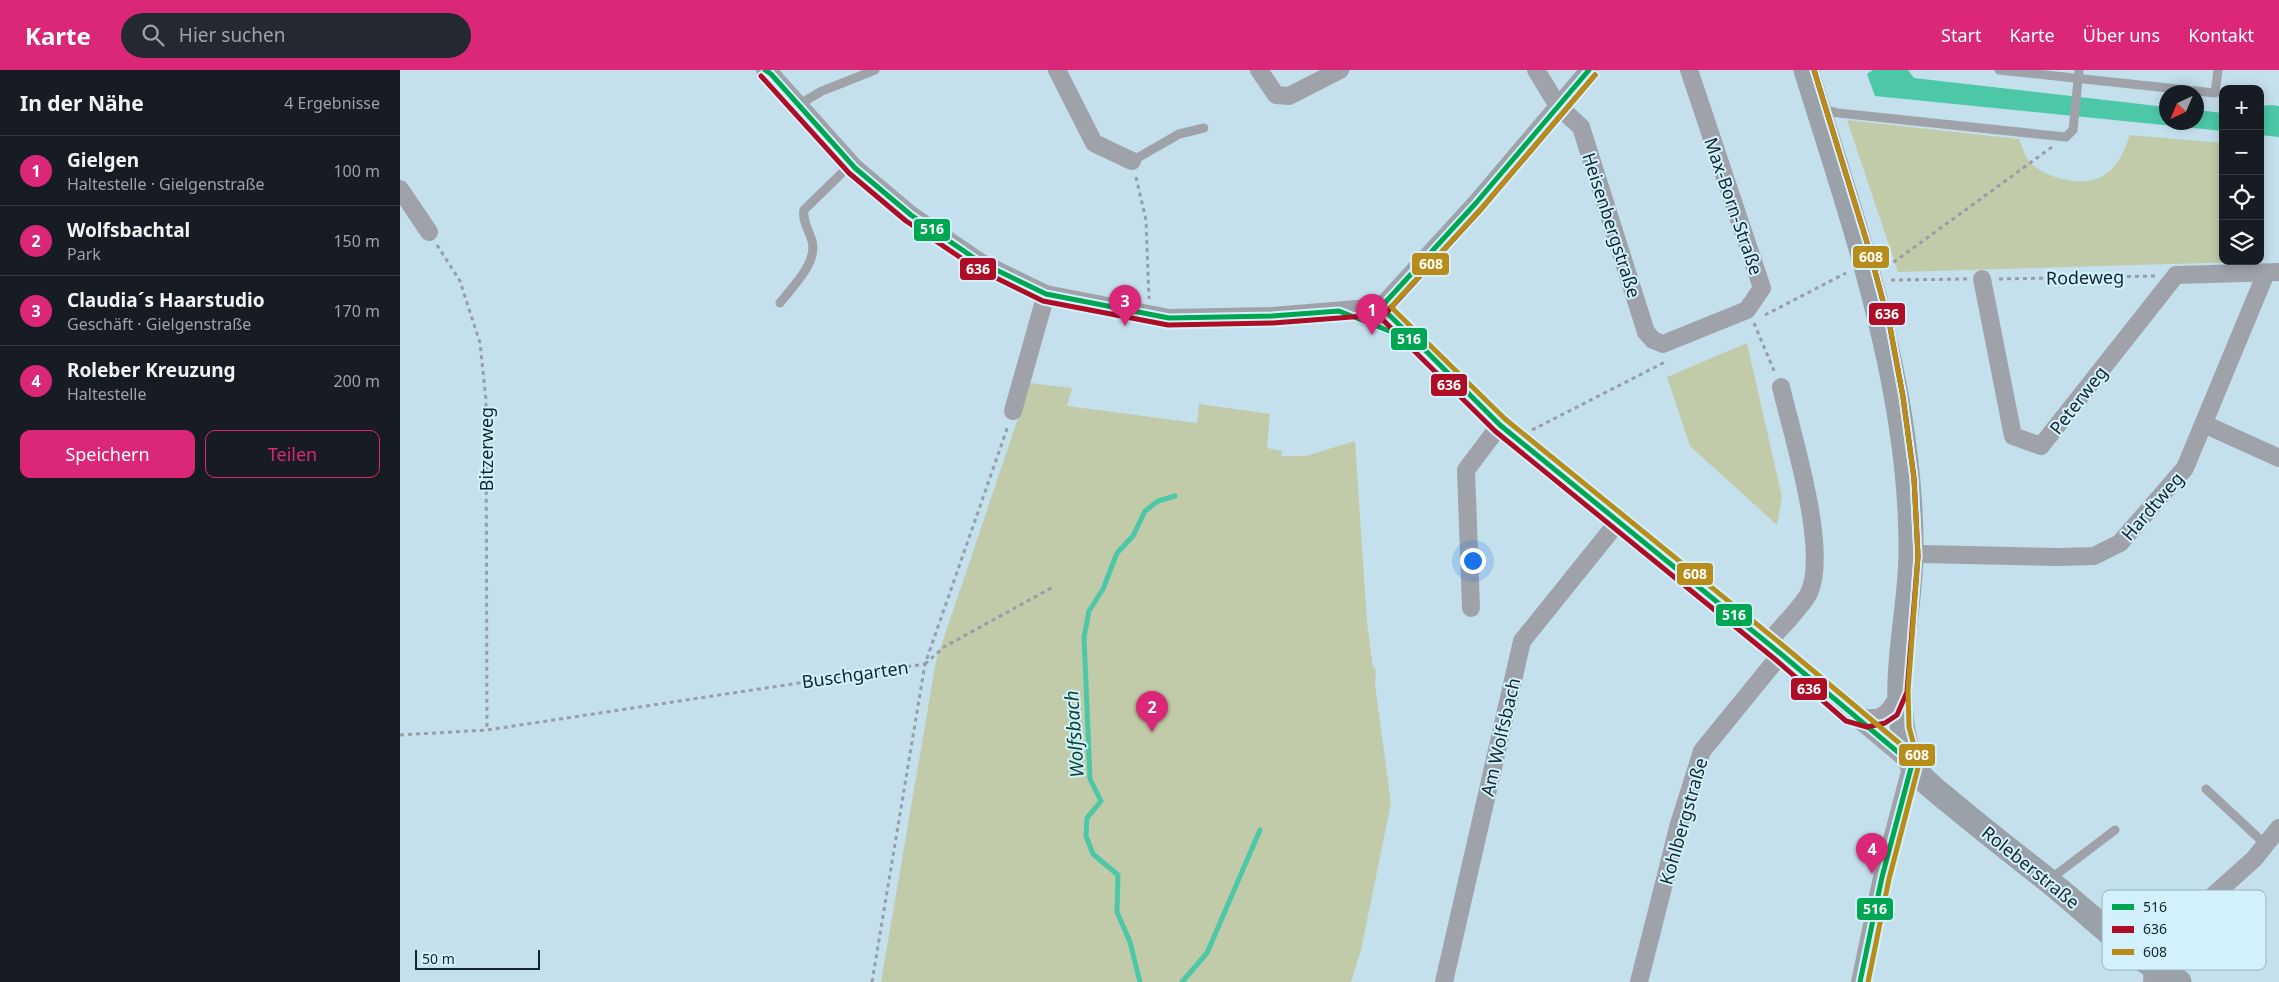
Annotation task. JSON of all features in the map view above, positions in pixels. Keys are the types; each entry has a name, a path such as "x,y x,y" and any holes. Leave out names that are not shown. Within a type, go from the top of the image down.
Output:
{"main road":[{"path":"1806,70 1862,251 1883,329 1896,398 1907,479 1911,555 1900,691 1902,728 1912,764"},
{"name":"Roleberstraße","path":"1912,764 1937,792 2049,881 2102,929"},
{"name":"Roleberstraße","path":"2152,975 2179,982"}],"street":[{"path":"765,70 771,74 851,164 911,215 980,262 1046,294 1169,318 1272,316 1381,308 1476,203 1589,70"},
{"path":"1057,70 1094,143 1132,161"},
{"path":"1259,70 1276,95 1289,96 1340,70"},
{"name":"Heisenbergstraße","path":"1536,70 1558,106 1581,128 1646,332 1653,340 1664,344"},
{"name":"Max-Born-Straße","path":"1664,344 1747,310 1762,288 1689,70"},
{"path":"400,189 429,232"},
{"path":"2176,275 2273,272"},
{"name":"Hardtweg","path":"1911,555 2094,556 2120,543 2185,468 2273,272"},
{"name":"Peterweg","path":"1982,279 2014,436 2041,446 2176,275"},
{"path":"1013,411 1046,294"},
{"path":"1381,308 1500,425 1912,764 1882,877 1860,982"},
{"name":"Kohlbergstraße","path":"1639,982 1681,816 1702,751 1774,649 1809,594 1813,579 1814,548 1810,505 1781,387"},
{"path":"2204,424 2279,458"},
{"path":"1471,608 1466,470 1500,425"},
{"name":"Am Wolfsbach","path":"1444,982 1522,641 1617,522"},
{"path":"1851,715 1868,720 1881,717 1891,711 1900,691"},
{"path":"2219,890 2254,859 2279,828"}],"lane":[{"path":"798,105 822,91 875,70"},
{"path":"1999,70 2078,75 2215,93 2218,70"},
{"path":"1818,109 1838,113 2066,138 2073,130 2078,75"},
{"path":"1132,161 1178,134 1204,128"},
{"path":"780,303 809,264 813,251 804,219 804,210 851,164"},
{"path":"1339,311 1417,342"},
{"path":"2206,789 2266,845"},
{"path":"2049,881 2115,830"}],"path":[{"path":"1886,267 2066,138"},
{"path":"1132,161 1146,220 1148,315"},
{"name":"Bitzerweg","path":"429,232 460,281 480,343 486,400 488,730"},
{"name":"Rodeweg","path":"1891,280 2176,275"},
{"path":"1753,321 1781,387"},
{"name":"Buschgarten","path":"400,735 488,730 925,664 1013,411"},
{"path":"872,982 925,664 944,648 1053,587"}],"shaded area":[{"path":"1873,70 1908,70 1914,78 2159,106 2159,125 1875,96 1867,74"},
{"path":"2264,106 2279,106 2279,137 2264,135"},
{"path":"2204,111 2219,113 2219,131 2204,129"},
{"path":"1847,120 2019,139 2028,160 2034,166 2053,176 2074,181 2095,179 2109,172 2120,158 2130,135 2219,143 2219,263 1898,272"},
{"path":"1747,343 1782,497 1777,525 1690,446 1667,377"},
{"path":"1030,383 1072,388 1067,406 1197,423 1199,404 1270,414 1267,448 1282,451 1281,456 1306,456 1355,441 1367,622 1373,668 1376,669 1375,685 1391,803 1361,950 1351,982 881,982 936,661"}],"waterway":[{"name":"Wolfsbach","path":"1140,982 1130,942 1117,912 1118,875 1093,854 1086,836 1087,818 1101,801 1090,779 1084,637 1089,611 1103,589 1117,553 1133,536 1145,511 1158,501 1175,496"},
{"path":"1182,982 1207,953 1260,830"}],"transit line":[{"name":"516","path":"765,70 771,74 855,168 911,215 980,262 1046,294 1169,318 1272,316 1339,311 1417,342 1500,425 1781,654 1912,764"},
{"name":"516","path":"1425,350 1381,307 1476,203 1589,70"},
{"name":"636","path":"761,76 849,173 906,221 976,268 1043,301 1168,325 1273,323 1378,315 1495,431 1776,660 1846,721 1867,727 1885,723 1897,715 1907,692 1918,556 1914,478 1903,397 1890,327 1869,249 1814,70"},
{"name":"608","path":"1814,70 1869,249 1890,327 1903,397 1914,479 1918,556 1908,691 1909,727 1919,764 1889,879 1868,982"},
{"name":"636","path":"1387,312 1482,208 1595,75"},
{"name":"608","path":"1595,75 1482,208 1391,307 1505,419 1786,648 1917,758"},
{"name":"516","path":"1860,982 1882,877 1912,764"}],"place":[{"name":"Claudia´s Haarstudio","path":"1125,326"},
{"name":"Gielgen","path":"1372,335"},
{"name":"Wolfsbachtal","path":"1152,732"},
{"name":"Roleber Kreuzung","path":"1872,874"}]}
